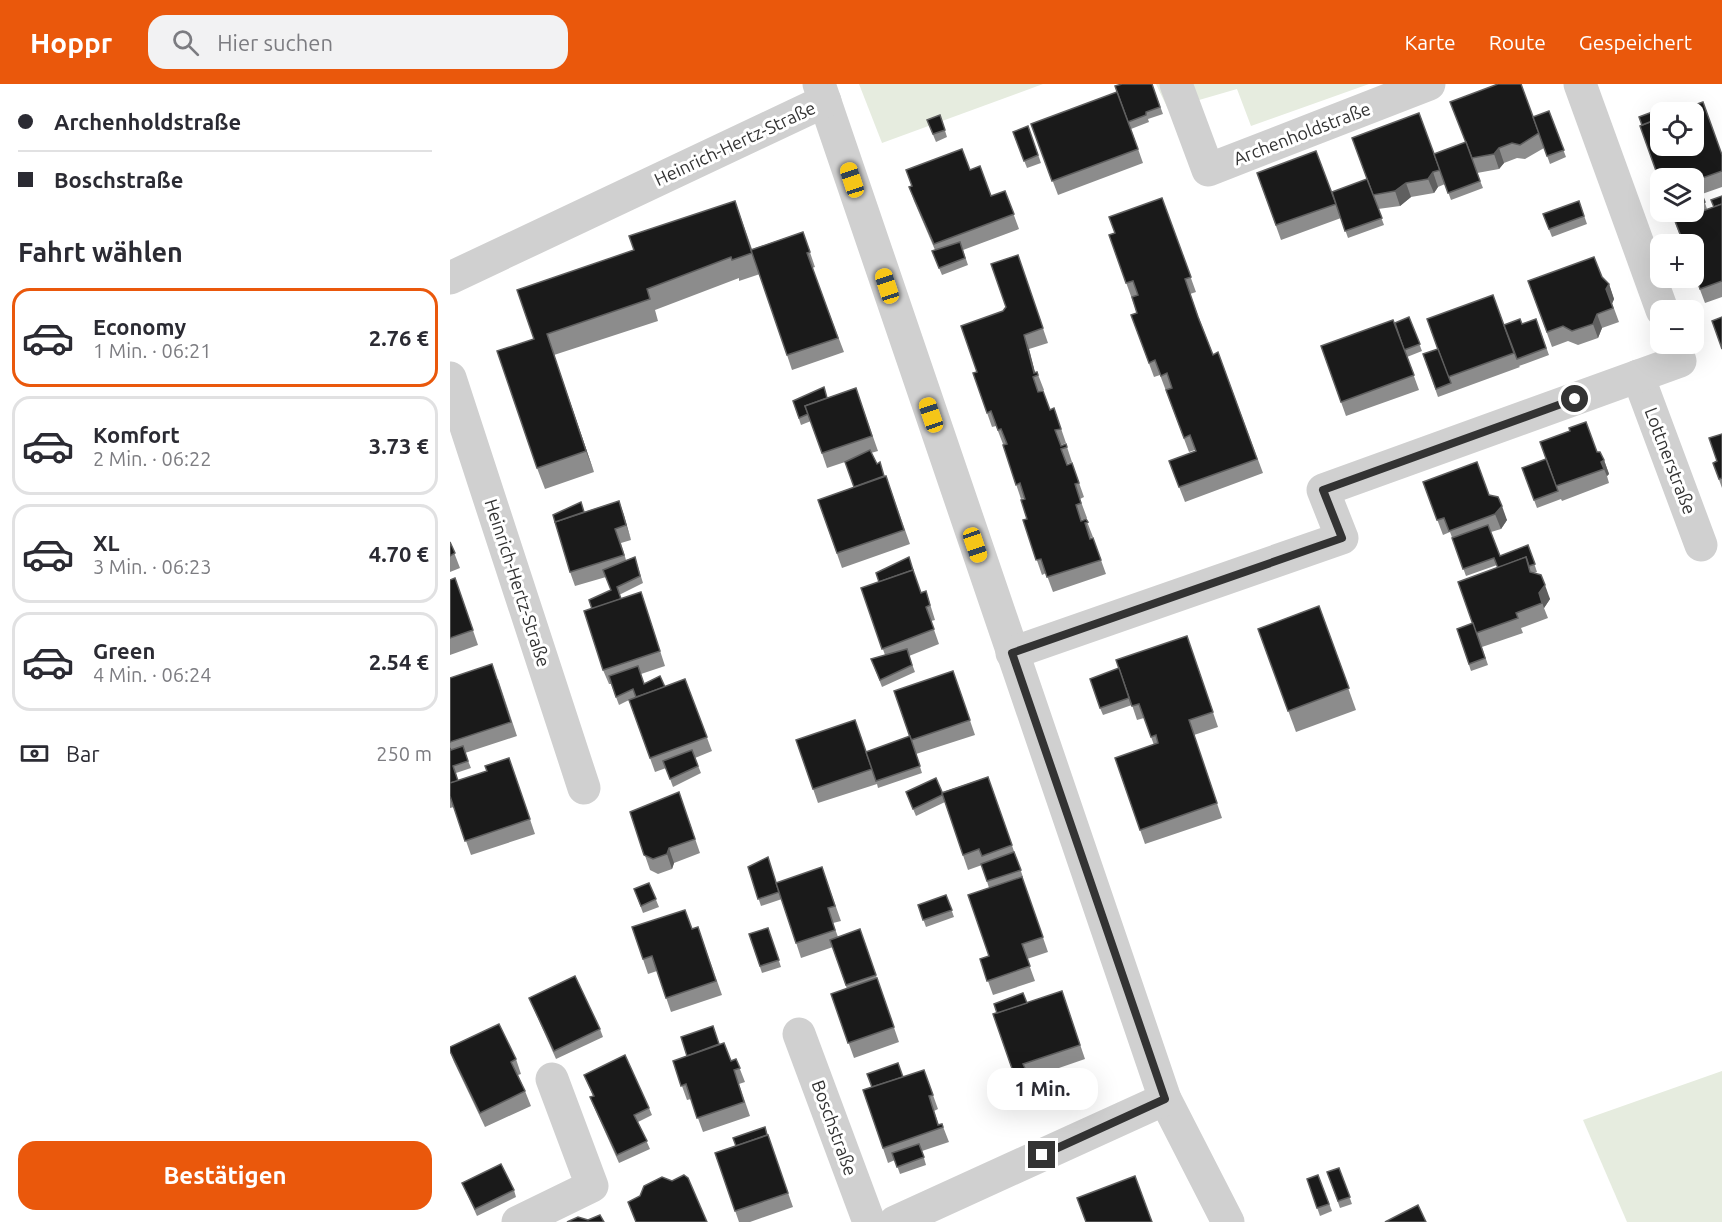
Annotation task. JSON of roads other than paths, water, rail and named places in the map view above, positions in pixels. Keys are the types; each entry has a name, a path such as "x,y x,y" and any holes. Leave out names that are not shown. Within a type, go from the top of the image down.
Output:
{"street":[{"name":"Archenholdstraße","path":"1176,84 1208,170 1429,84"},
{"path":"1580,84 1658,300"},
{"path":"822,93 1165,1099 1228,1222"},
{"name":"Heinrich-Hertz-Straße","path":"450,278 822,93"},
{"path":"1012,653 1342,538 1323,490 1680,361 1678,354"},
{"name":"Lottnerstraße","path":"1638,376 1701,545"},
{"name":"Heinrich-Hertz-Straße","path":"450,378 584,788"},
{"name":"Boschstraße","path":"799,1034 869,1222"},
{"path":"518,1222 591,1186 552,1079"},
{"path":"894,1222 1165,1099"}]}
